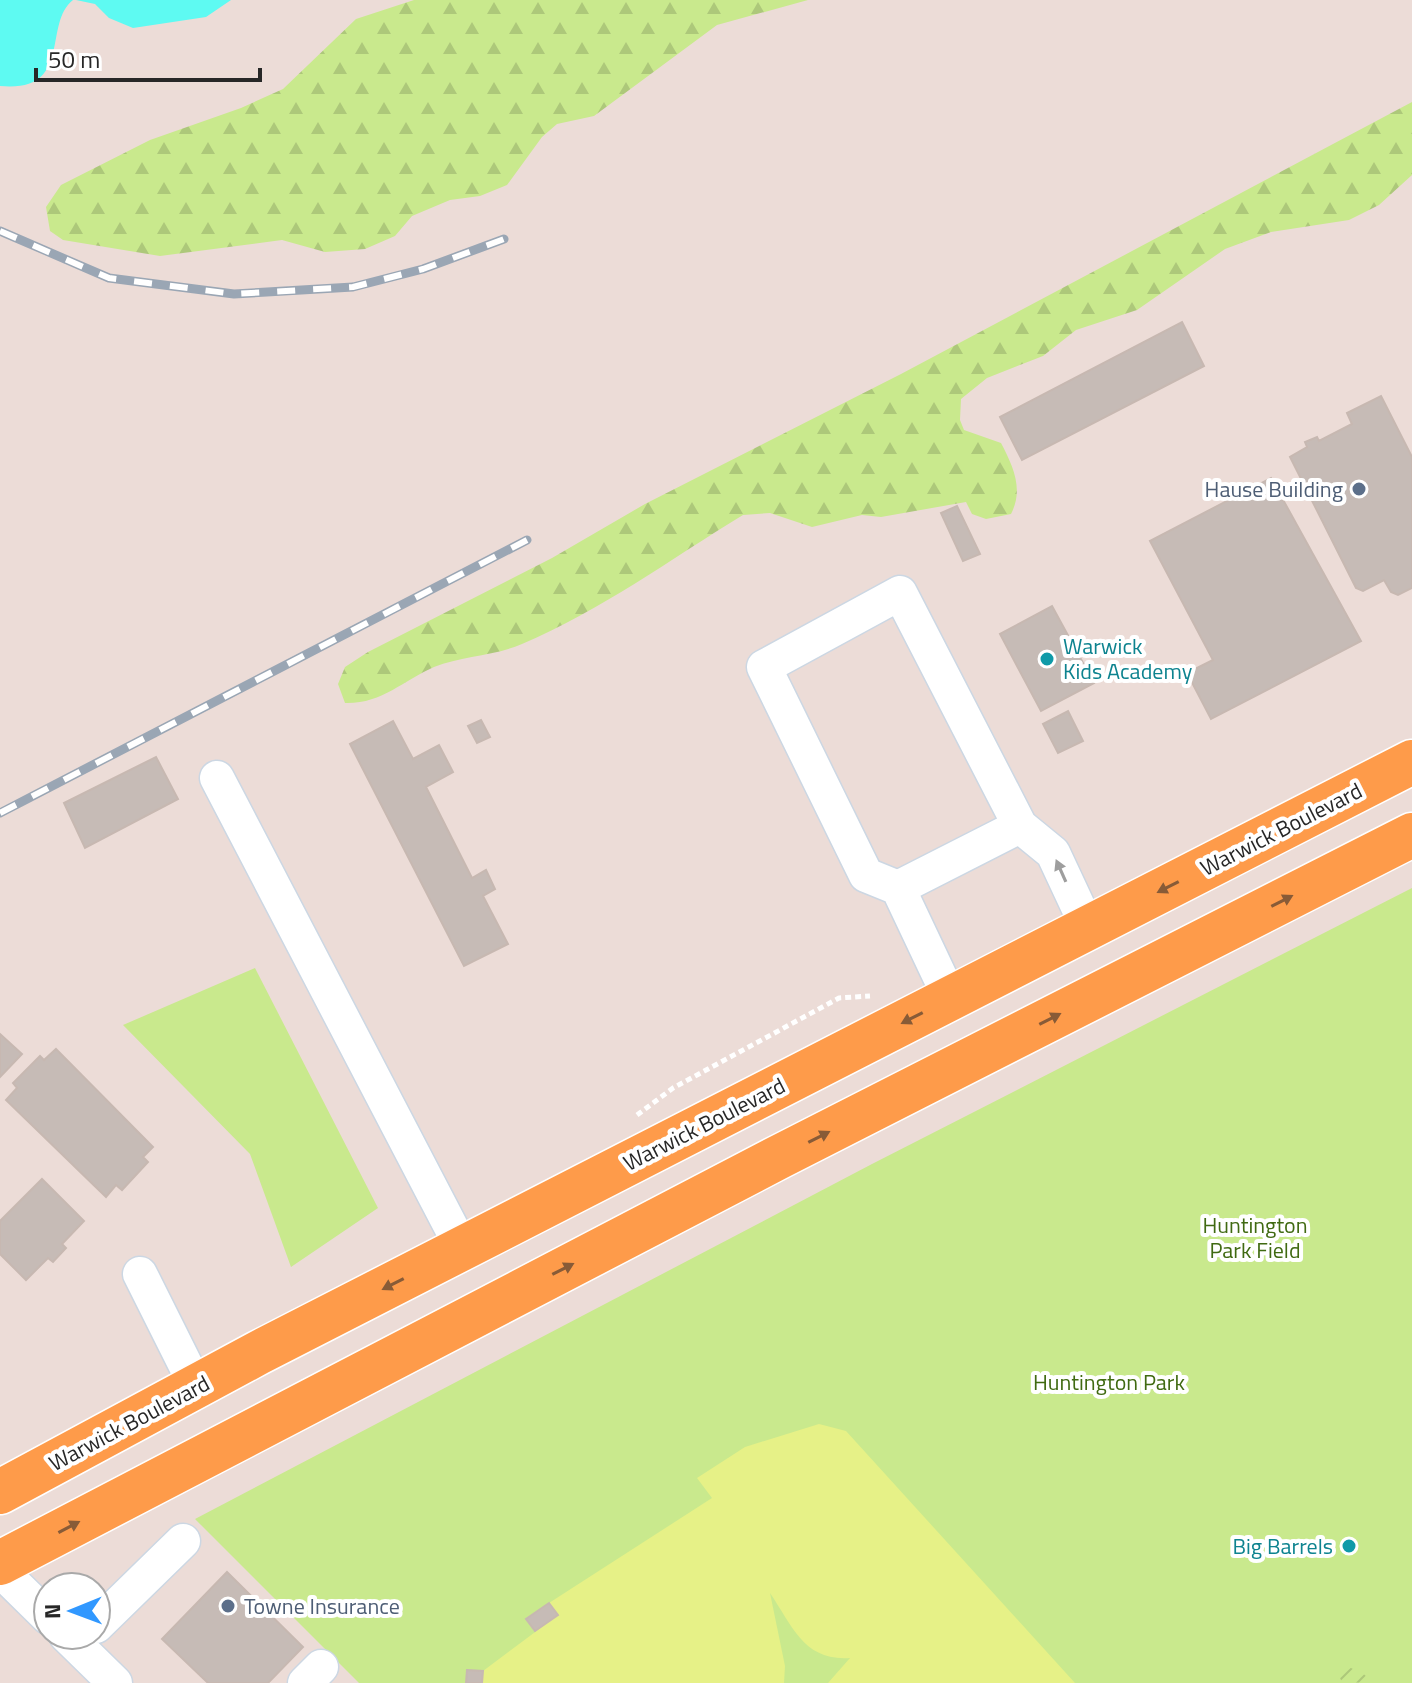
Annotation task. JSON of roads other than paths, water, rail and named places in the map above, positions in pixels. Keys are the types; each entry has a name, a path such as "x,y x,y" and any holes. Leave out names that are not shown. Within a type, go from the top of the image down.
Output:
{"main road":[{"name":"Warwick Boulevard","path":"0,1492 462,1248 1412,762"},
{"path":"0,1563 779,1157 1412,835"},
{"path":"751,1100 779,1157"},
{"path":"462,1248 493,1305"}],"street":[{"path":"950,998 898,888 866,875 764,667 900,593 1020,826 1053,853 1088,928"},
{"path":"217,778 462,1248"},
{"path":"898,888 1020,826"},
{"path":"140,1274 196,1386"},
{"path":"112,1606 183,1541"},
{"path":"0,1570 32,1601"},
{"path":"92,1651 115,1683"}],"water":[{"path":"0,0 73,0 64,11 47,68 38,79 23,85 0,86"},
{"path":"76,0 231,0 206,17 133,28 109,18 95,4"}],"railway":[{"path":"0,231 109,278 234,294 353,287 423,269 504,239"},
{"path":"0,813 527,540"}],"place":[{"name":"Hause Building","path":"1359,489"},
{"name":"Warwick Kids Academy","path":"1047,659"},
{"name":"Big Barrels","path":"1349,1546"},
{"name":"Towne Insurance","path":"228,1606"}],"park label":[{"name":"Huntington Park Field","path":"1255,1238"},
{"name":"Huntington Park","path":"1109,1382"}]}
